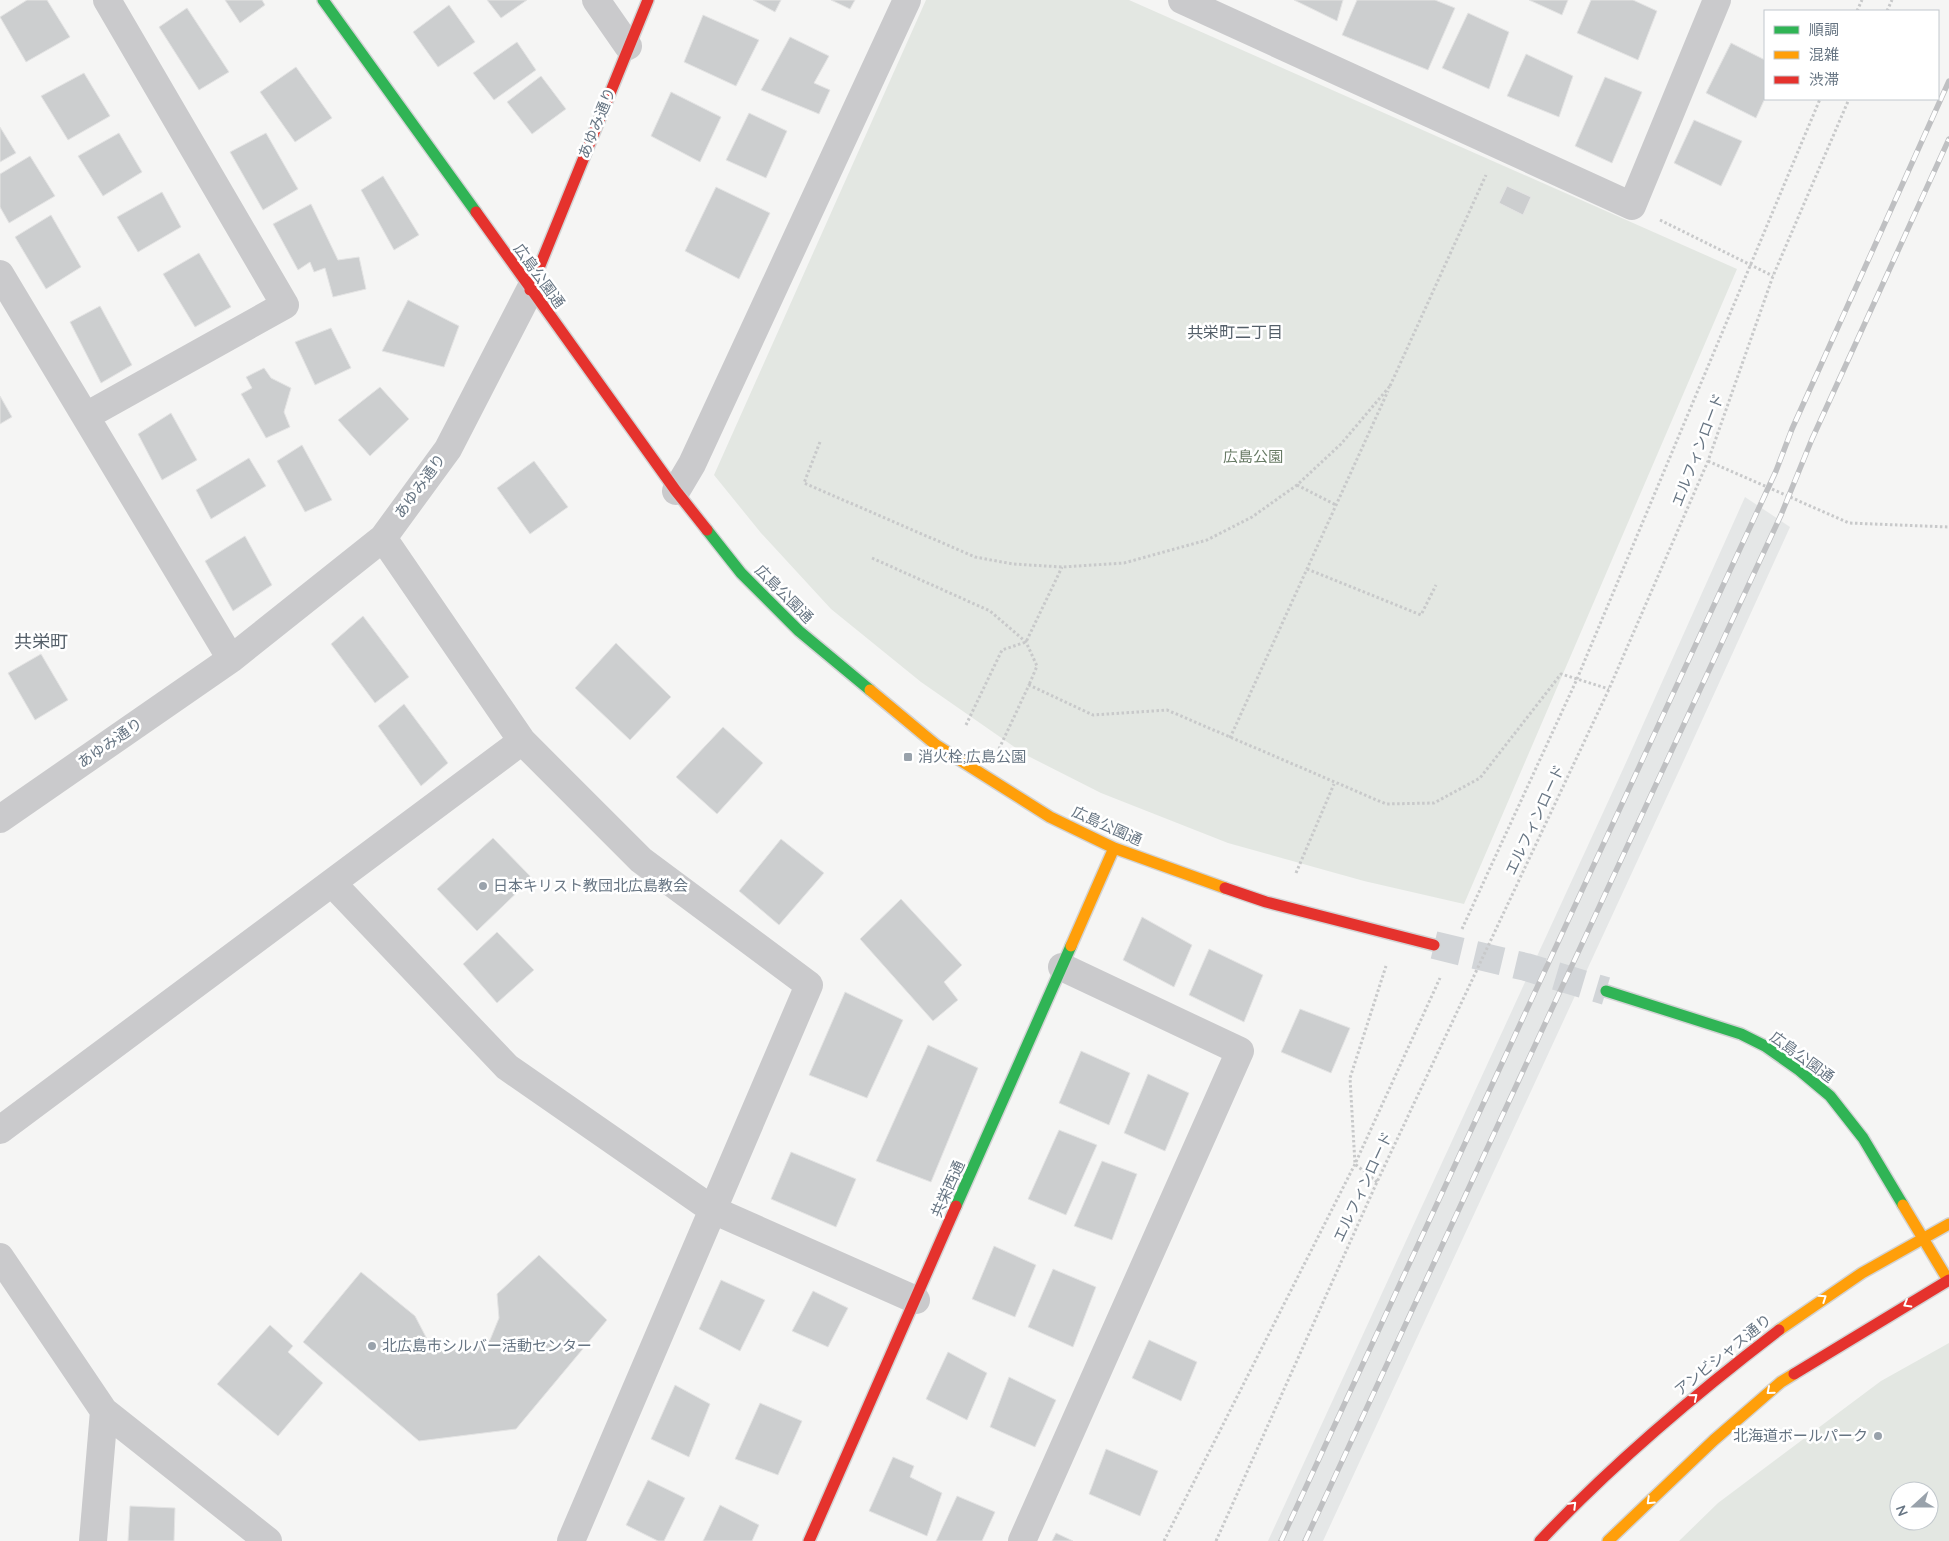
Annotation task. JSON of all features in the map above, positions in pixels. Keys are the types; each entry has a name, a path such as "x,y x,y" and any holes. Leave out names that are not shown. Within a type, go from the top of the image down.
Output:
{"street":[{"path":"86,416 286,305 106,0"},
{"name":"広島公園通","path":"323,0 676,491 741,573 799,631 936,744 993,783 1050,817 1114,848 1266,902 1434,945"},
{"path":"596,0 628,46"},
{"name":"あゆみ通り","path":"0,819 231,659 383,538 448,449 530,290 648,0"},
{"path":"676,491 692,464 907,0"},
{"path":"1182,0 1632,206 1717,0"},
{"path":"0,274 231,659"},
{"path":"383,538 522,741 641,860 809,985 571,1541"},
{"path":"0,1130 522,741"},
{"name":"共栄西通","path":"810,1541 1114,848"},
{"path":"332,883 507,1067 713,1210 916,1300"},
{"path":"1022,1541 1240,1051 1062,967"},
{"name":"広島公園通","path":"1606,991 1741,1034 1765,1046 1799,1070 1830,1096 1863,1138 1949,1280"},
{"name":"アンビシャス通り","path":"1540,1541 1568,1509 1625,1455 1794,1318 1859,1274 1949,1224"},
{"path":"0,1257 104,1411 268,1541"},
{"path":"1608,1541 1714,1440 1781,1382 1868,1327 1949,1280"},
{"path":"93,1541 104,1411"},
{"path":"233,1541 234,1514"}],"path":[{"path":"1462,930 1577,679 1820,100"},
{"name":"エルフィンロード","path":"1216,1541 1377,1182 1609,689 1708,461 1774,276 1850,100"},
{"path":"1230,738 1500,145"},
{"path":"1632,206 1774,276"},
{"path":"820,442 804,483 975,557 1013,564 1062,567 1124,563 1207,540 1252,517 1297,485 1341,444 1390,386"},
{"path":"1708,461 1849,523 1949,527"},
{"path":"1297,485 1336,505"},
{"path":"872,558 990,611 1026,642 1038,666 999,749"},
{"path":"966,725 1002,650 1026,642 1062,567"},
{"path":"1307,569 1421,615 1436,585"},
{"path":"1029,685 1094,715 1167,710 1334,784 1386,804 1434,803 1480,778 1561,674 1609,689"},
{"path":"1296,873 1334,784"},
{"path":"1377,1182 1355,1164 1350,1078 1388,959"},
{"path":"1164,1541 1355,1164 1441,975"}],"shaded area":[{"path":"1745,497 1790,527 1684,760 1323,1541 1268,1541 1624,767"}],"green space":[{"name":"広島公園","path":"926,0 1129,0 1737,269 1464,904 1364,881 1228,843 1101,793 1026,755 921,682 831,609 761,533 714,475"},
{"name":"北海道ボールパーク","path":"1949,1343 1949,1541 1679,1541 1718,1503 1881,1381"}],"building":[{"path":"27,0 47,0 70,37 26,62 0,17"},
{"path":"225,0 262,0 265,5 240,23"},
{"path":"487,0 527,0 501,18"},
{"path":"753,0 781,0 775,12"},
{"path":"831,0 855,0 850,9"},
{"path":"1294,0 1343,0 1337,21"},
{"path":"1357,0 1435,0 1455,8 1428,70 1342,35"},
{"path":"1529,0 1568,0 1562,15"},
{"path":"1591,0 1633,0 1657,11 1638,60 1577,33"},
{"path":"449,5 475,42 438,67 413,32"},
{"path":"187,8 229,72 199,90 159,27"},
{"path":"1468,13 1509,32 1489,89 1442,68"},
{"path":"703,15 759,40 736,86 684,62"},
{"path":"790,37 829,56 814,83 830,90 819,114 761,90"},
{"path":"517,42 536,70 494,100 473,73"},
{"path":"1731,43 1764,60 1764,100 1756,118 1706,93"},
{"path":"1526,54 1573,76 1559,117 1507,96"},
{"path":"296,67 332,118 295,142 260,92"},
{"path":"84,73 110,116 68,140 41,96"},
{"path":"541,76 566,109 532,134 507,102"},
{"path":"1605,77 1642,92 1612,163 1575,146"},
{"path":"671,92 721,117 700,162 651,136"},
{"path":"749,113 787,131 766,178 726,160"},
{"path":"1694,120 1742,141 1721,186 1674,163"},
{"path":"0,127 16,153 0,162"},
{"path":"119,133 142,172 103,196 78,156"},
{"path":"266,133 298,189 263,210 230,152"},
{"path":"30,156 55,196 9,223 0,207 0,174"},
{"path":"383,176 419,235 394,250 361,190"},
{"path":"1507,186 1531,197 1523,215 1499,203"},
{"path":"716,187 770,213 739,279 685,251"},
{"path":"162,192 181,227 138,252 117,217"},
{"path":"311,204 338,260 359,257 366,289 333,297 325,268 314,272 310,262 298,270 273,224"},
{"path":"51,215 81,267 46,289 15,237"},
{"path":"199,253 231,307 195,327 163,274"},
{"path":"408,300 459,326 444,367 382,351"},
{"path":"100,306 132,365 101,383 70,322"},
{"path":"331,328 351,368 315,385 295,342"},
{"path":"264,368 271,378 291,388 284,412 290,427 266,438 241,394 252,388 246,377"},
{"path":"380,387 409,419 370,456 338,420"},
{"path":"0,396 12,417 0,424"},
{"path":"171,413 197,460 162,480 138,434"},
{"path":"302,445 332,500 305,512 277,461"},
{"path":"249,458 266,486 211,519 196,490"},
{"path":"534,461 568,507 530,534 497,488"},
{"path":"245,536 272,585 233,611 205,561"},
{"path":"363,616 409,677 375,703 331,644"},
{"path":"616,643 671,697 630,740 575,688"},
{"path":"41,654 68,700 35,720 8,673"},
{"path":"404,704 448,763 421,786 378,726"},
{"path":"723,727 763,763 717,814 676,777"},
{"path":"493,838 532,878 477,931 437,889"},
{"path":"781,839 824,873 779,925 739,891"},
{"path":"901,899 962,965 944,982 958,1000 933,1021 860,939"},
{"path":"1142,917 1192,945 1174,987 1123,960"},
{"path":"497,932 534,970 497,1003 463,964"},
{"path":"1209,949 1263,975 1244,1022 1189,995"},
{"path":"845,992 903,1020 867,1098 809,1075"},
{"path":"1300,1009 1350,1028 1331,1073 1281,1052"},
{"path":"928,1045 978,1068 931,1182 876,1161"},
{"path":"1081,1051 1130,1073 1109,1125 1059,1103"},
{"path":"1148,1074 1189,1093 1165,1151 1124,1133"},
{"path":"1059,1130 1097,1145 1066,1215 1028,1199"},
{"path":"791,1152 856,1179 836,1227 771,1199"},
{"path":"1102,1161 1137,1174 1112,1240 1074,1226"},
{"path":"994,1246 1036,1265 1015,1317 972,1299"},
{"name":"北広島市シルバー活動センター","path":"539,1255 607,1320 516,1429 419,1441 303,1342 361,1272 415,1316 427,1339 443,1350 469,1349 490,1340 499,1318 497,1294"},
{"path":"1053,1269 1096,1287 1073,1347 1028,1327"},
{"path":"721,1280 765,1300 740,1351 699,1329"},
{"path":"813,1291 848,1308 828,1347 792,1331"},
{"path":"270,1325 293,1346 288,1352 323,1383 278,1436 217,1384"},
{"path":"1149,1340 1197,1362 1181,1401 1132,1378"},
{"path":"948,1352 987,1373 967,1420 926,1399"},
{"path":"1009,1377 1056,1400 1035,1447 990,1427"},
{"path":"675,1385 710,1404 689,1457 651,1439"},
{"path":"760,1403 802,1421 778,1475 735,1459"},
{"path":"1106,1449 1158,1471 1140,1516 1089,1494"},
{"path":"893,1457 914,1466 910,1477 942,1493 927,1536 869,1511"},
{"path":"648,1480 685,1498 664,1541 658,1541 626,1525"},
{"path":"957,1496 995,1512 982,1541 936,1541"},
{"path":"720,1505 759,1525 752,1541 703,1541"},
{"path":"130,1506 175,1508 174,1541 128,1541"},
{"path":"1056,1533 1073,1541 1052,1541"}],"tunnel":[{"path":"1434,945 1526,967 1606,991"}],"railway":[{"path":"1281,1541 1776,471 1792,429 1949,81"},
{"path":"1305,1541 1781,515 1812,439 1949,139"}],"traffic: fast":[{"path":"323,0 476,212"},
{"path":"707,530 741,573 799,631 870,690"},
{"path":"956,1206 1071,946"},
{"path":"1606,991 1741,1034 1765,1046 1799,1070 1830,1096 1863,1138 1903,1205"}],"traffic: slow":[{"path":"870,690 936,745 1050,817 1114,848 1225,888"},
{"path":"1071,946 1114,848"},
{"path":"1903,1205 1948,1280"},
{"path":"1779,1330 1862,1273 1949,1224"},
{"path":"1608,1541 1714,1440 1781,1382 1794,1374"}],"traffic: jam":[{"path":"530,290 648,0"},
{"path":"476,212 676,491 707,530"},
{"path":"1225,888 1266,902 1434,945"},
{"path":"809,1541 956,1206"},
{"path":"1794,1374 1949,1280"},
{"path":"1540,1541 1625,1457 1716,1379 1779,1330"}],"place":[{"name":"消火栓;広島公園","path":"908,757"},
{"name":"日本キリスト教団北広島教会","path":"483,886"},
{"name":"北広島市シルバー活動センター","path":"372,1346"},
{"name":"北海道ボールパーク","path":"1878,1436"}],"district":[{"name":"共栄町二丁目","path":"1235,332"},
{"name":"共栄町","path":"41,642"}]}
